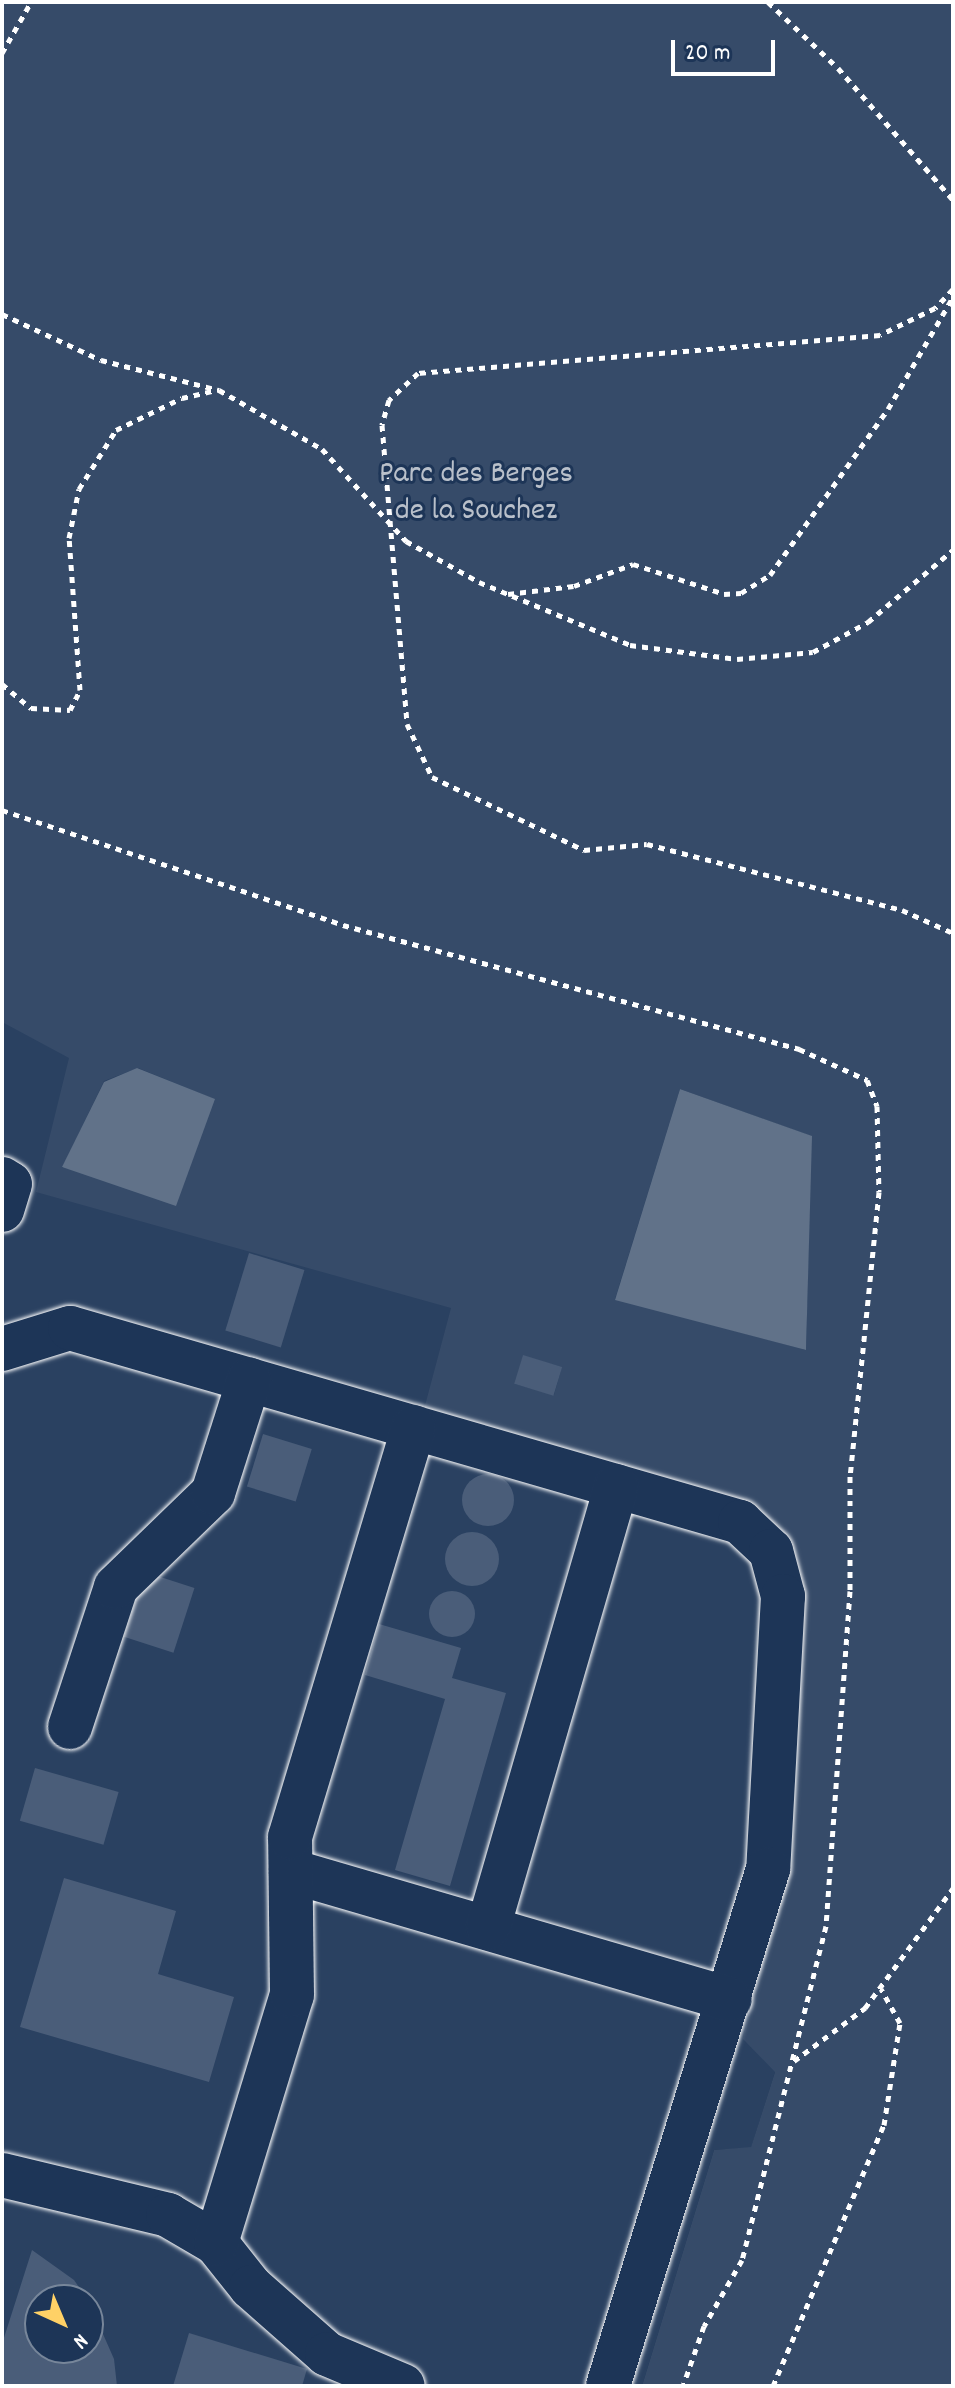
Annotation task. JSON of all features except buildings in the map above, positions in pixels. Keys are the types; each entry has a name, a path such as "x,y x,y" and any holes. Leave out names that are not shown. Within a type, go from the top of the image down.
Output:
{"lane":[{"path":"2,1179 10,1184 2,1210"},
{"path":"2,1349 70,1328 740,1522 758,1534 780,1569 768,1869 608,2386"},
{"path":"70,1727 116,1587 213,1493 249,1380"},
{"path":"216,2243 292,1995 290,1837 414,1427"},
{"path":"488,1928 616,1486"},
{"path":"291,1871 730,1999"},
{"path":"2,2175 168,2215 216,2243 251,2287 356,2379 403,2386"}],"path":[{"path":"2,53 31,2"},
{"path":"768,2 838,68 953,200"},
{"path":"953,289 935,308 880,335 418,373 389,400 382,425 388,527 407,724 432,777 584,850 647,844 902,910 953,933"},
{"path":"507,594 574,586 633,564 724,594 741,593 770,575 888,409 953,297"},
{"path":"2,314 101,360 219,390 322,449 388,527 507,594 630,645 737,659 813,652 868,622 953,550"},
{"path":"2,684 31,708 70,710 80,690 69,538 79,489 116,430 182,398 219,390"},
{"path":"4,811 343,925 799,1049 867,1080 877,1106 879,1192 850,1476 850,1591 826,1926 742,2260 704,2326 683,2386"},
{"path":"793,2061 881,1989 953,1888"},
{"path":"773,2386 884,2125 900,2023 881,1989"}],"shaded area":[{"path":"2,883 812,1136 781,1885 772,1932 775,2072 751,2148 714,2150 642,2386 2,2386"},
{"path":"137,1068 215,1099 176,1206 62,1167 104,1082"},
{"path":"680,1089 812,1136 806,1350 615,1300"}],"green space":[{"name":"Parc des Berges de la Souchez","path":"2,2 953,2 953,2386 642,2386 714,2150 751,2147 775,2072 743,2039 781,1885 798,1570 423,1413 451,1308 36,1192 69,1058 2,1022","holes":["138,1068 214,1099 62,1168 104,1081","680,1089 811,1136 806,1350 615,1299","523,1356 562,1367 554,1395 515,1384"]}]}
